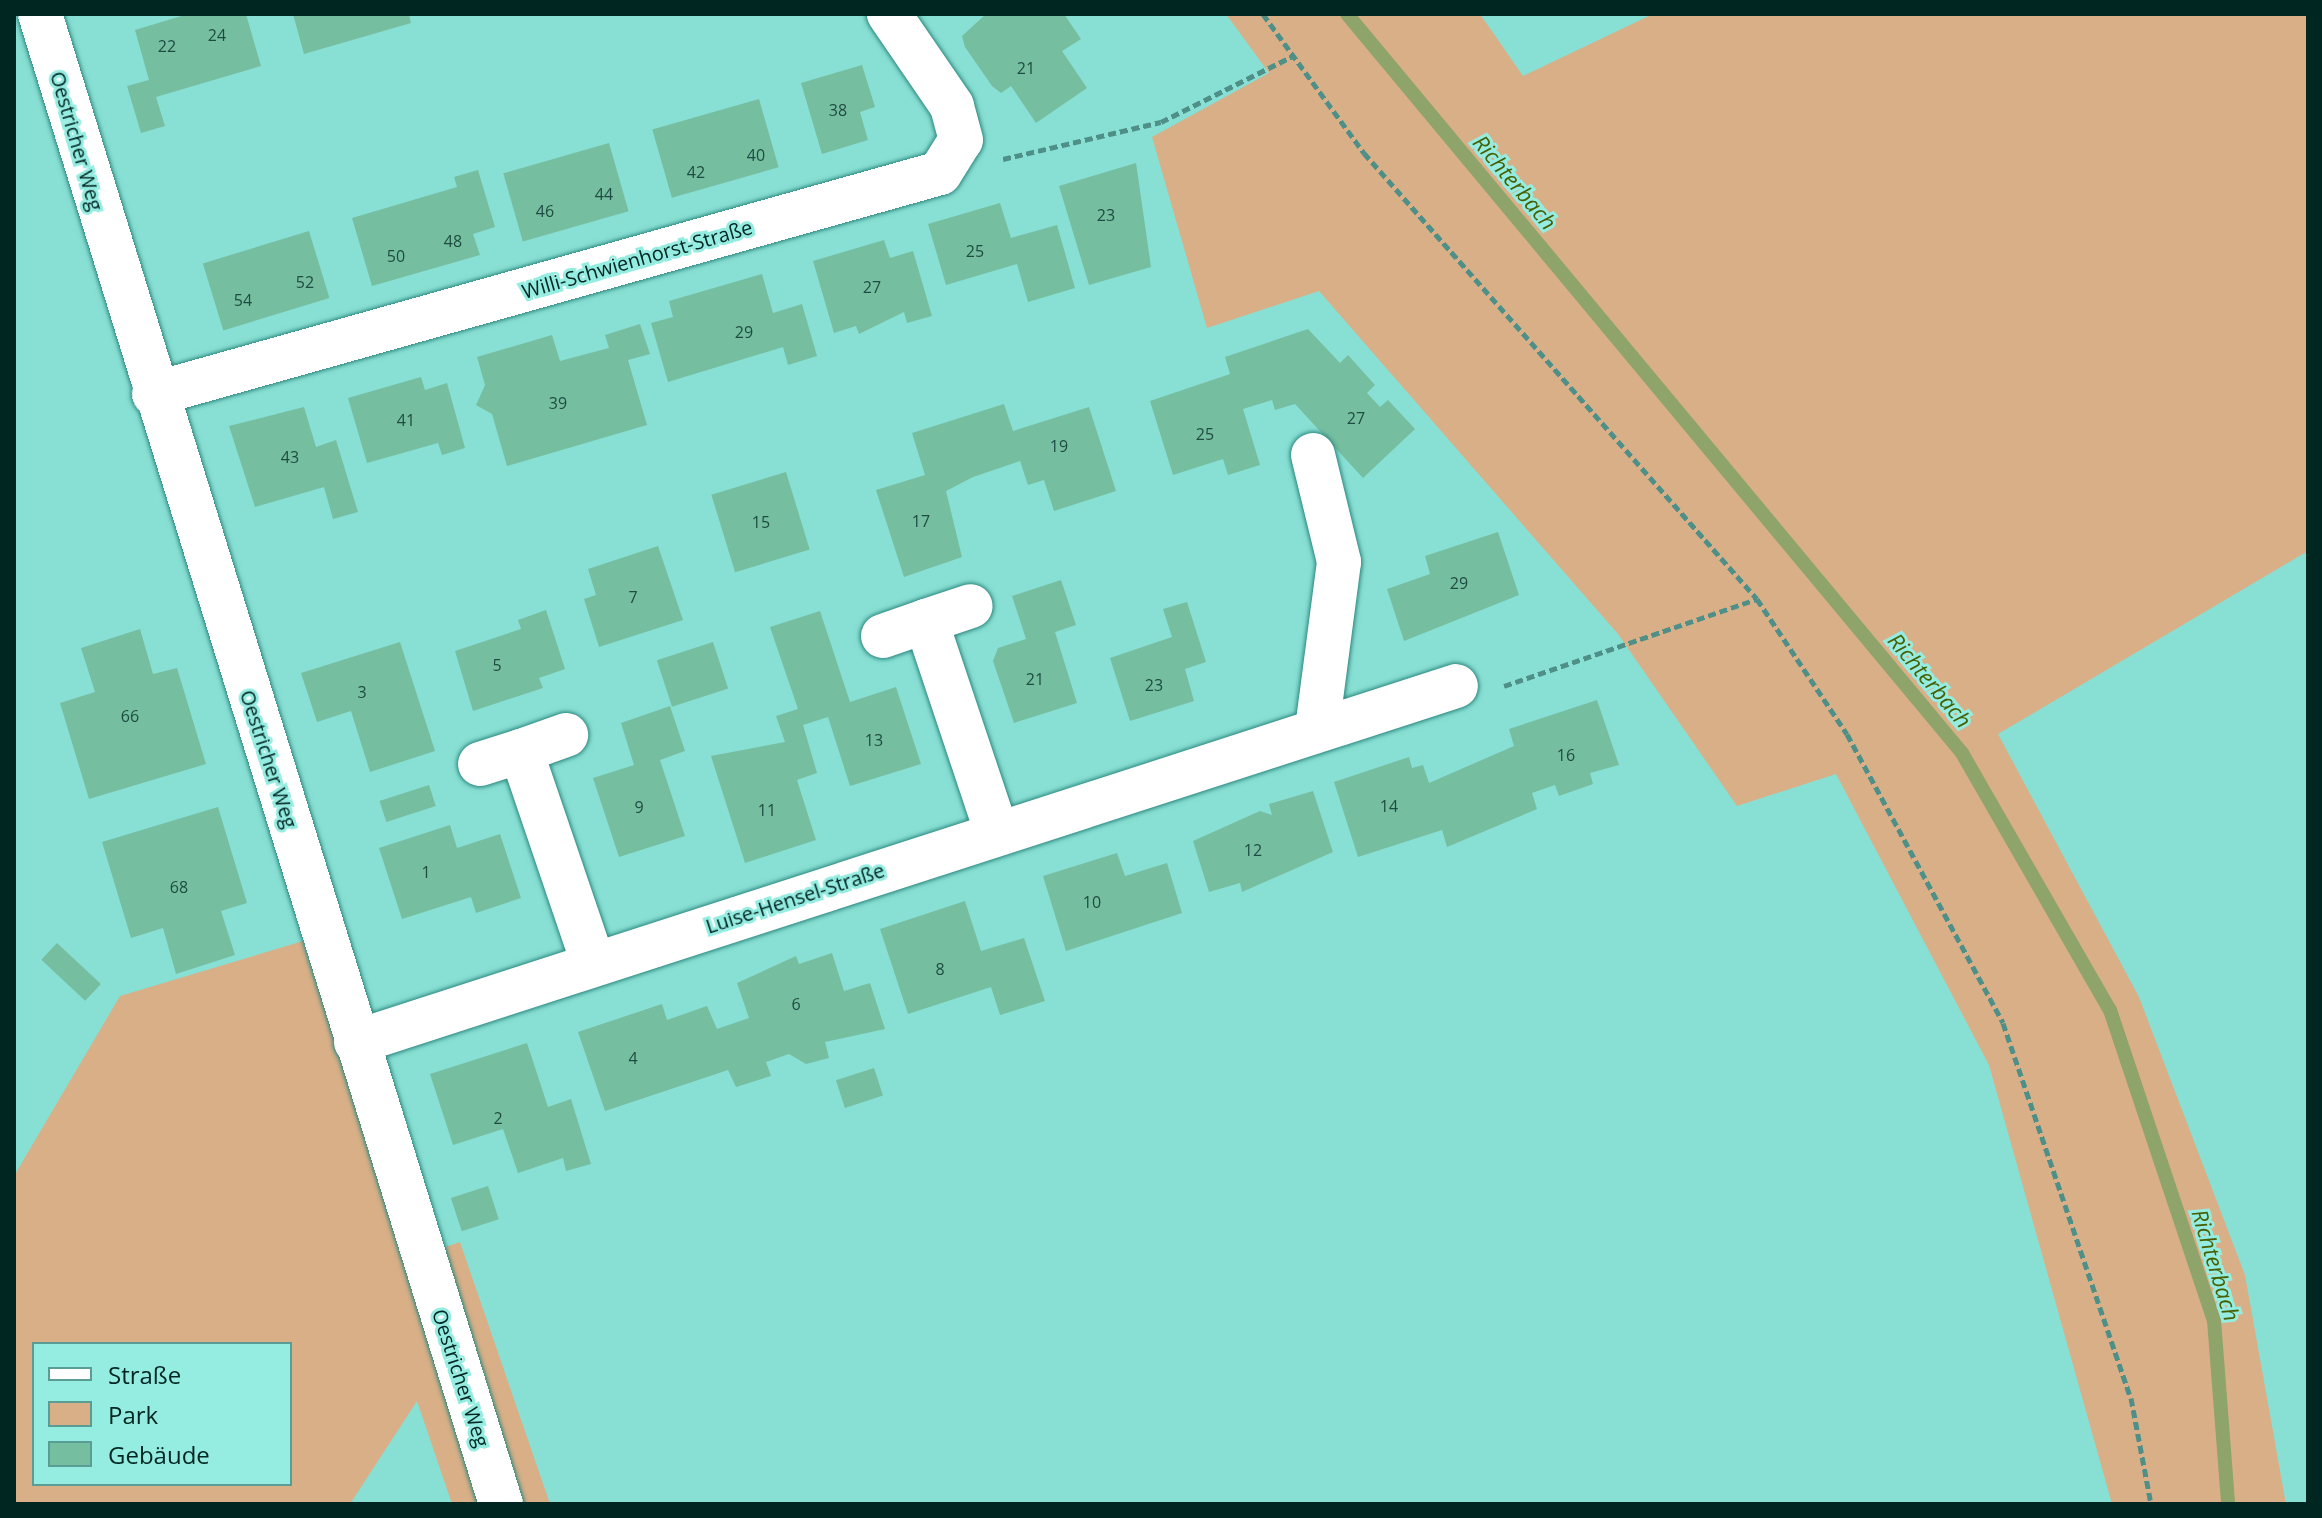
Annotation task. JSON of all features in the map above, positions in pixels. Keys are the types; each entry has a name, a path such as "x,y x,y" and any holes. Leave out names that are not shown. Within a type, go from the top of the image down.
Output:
{"street":[{"name":"Oestricher Weg","path":"40,14 154,394 501,1504"},
{"path":"889,14 952,106 961,140 940,173"},
{"name":"Willi-Schwienhorst-Straße","path":"154,394 940,173"},
{"path":"1313,455 1339,562 1317,728"},
{"path":"883,636 971,606"},
{"path":"926,621 997,833"},
{"name":"Luise-Hensel-Straße","path":"356,1042 1317,728 1456,686"},
{"path":"480,764 566,735"},
{"path":"521,751 593,963"}],"path":[{"path":"1263,14 1364,153 1757,599 1847,734 2003,1023 2131,1398 2151,1504"},
{"path":"940,173 1161,122 1293,56"},
{"path":"1456,686 1488,691 1757,599"}],"green space":[{"path":"1226,14 1480,14 1523,76 1653,14 2308,14 2308,551 1998,734 2139,997 2245,1275 2286,1504 2112,1504 1989,1065 1836,774 1737,806 1618,634 1319,291 1207,328 1152,137 1269,73"},
{"path":"303,941 484,1504 452,1504 417,1401 350,1504 14,1504 14,1176 120,996"},
{"path":"460,1242 550,1504 515,1504 434,1251"}],"building":[{"path":"188,14 246,14 261,66 156,97 165,126 141,133 127,86 149,80 135,30"},
{"path":"293,14 409,14 411,23 304,54"},
{"path":"986,14 1064,14 1081,39 1062,51 1087,88 1036,123 1011,86 1001,93 992,86 965,47 962,36"},
{"path":"862,65 875,107 860,112 868,140 822,154 801,83"},
{"path":"759,99 779,167 672,198 652,130"},
{"path":"609,143 629,211 523,242 503,173"},
{"path":"1136,163 1151,267 1089,285 1059,186"},
{"path":"478,170 495,227 473,234 480,255 372,286 352,218 457,187 454,177"},
{"path":"1000,203 1011,238 1057,225 1075,288 1028,302 1017,264 946,285 928,224"},
{"path":"309,231 329,298 223,330 203,263"},
{"path":"884,240 890,258 913,251 932,316 907,323 904,312 859,334 856,326 834,333 813,261"},
{"path":"762,274 773,313 802,304 817,356 788,365 783,347 668,382 651,323 673,317 669,301"},
{"path":"640,324 650,354 628,360 647,425 507,466 492,414 476,405 485,385 477,357 552,335 560,361 609,348 605,335"},
{"path":"1308,329 1340,363 1348,355 1375,385 1367,393 1380,407 1388,400 1415,429 1363,478 1295,404 1275,410 1272,400 1243,409 1260,465 1228,475 1223,459 1173,475 1150,401 1230,374 1225,357"},
{"path":"421,377 425,390 447,383 465,448 442,455 438,443 367,463 348,398"},
{"path":"1004,404 1013,431 1089,407 1116,491 1054,511 1044,480 1028,485 1020,461 973,477 946,491 962,557 904,577 876,490 925,475 912,433"},
{"path":"304,407 316,447 336,440 358,512 333,519 324,487 255,507 229,426"},
{"path":"786,472 810,549 735,572 711,495"},
{"path":"1498,532 1519,595 1404,641 1387,589 1430,574 1425,556"},
{"path":"658,546 683,620 599,647 584,599 596,595 588,569"},
{"path":"1061,580 1076,625 1055,632 1077,703 1014,723 993,661 998,648 1026,639 1012,596"},
{"path":"1187,602 1206,662 1185,669 1194,701 1130,721 1110,658 1172,637 1163,609"},
{"path":"546,610 565,669 539,678 543,688 473,711 455,651 521,629 518,620"},
{"path":"820,611 850,702 896,687 921,764 850,786 828,717 803,725 817,773 797,780 816,840 745,863 711,756 785,742 776,716 798,709 770,627"},
{"path":"140,629 153,674 177,668 206,764 89,799 60,703 95,692 81,648"},
{"path":"400,642 435,751 370,772 351,711 317,722 301,673"},
{"path":"713,642 728,689 672,707 657,660"},
{"path":"1597,700 1619,765 1590,773 1593,784 1559,796 1555,785 1532,793 1537,809 1447,847 1442,830 1358,857 1334,782 1409,757 1412,768 1423,765 1429,783 1514,746 1509,729"},
{"path":"670,706 685,751 660,760 685,836 619,857 593,778 634,765 621,723"},
{"path":"429,785 436,806 386,822 380,801"},
{"path":"1313,791 1333,852 1242,892 1240,883 1209,892 1193,841 1260,811 1272,815 1269,804"},
{"path":"218,807 247,903 221,911 235,955 176,974 163,928 131,938 102,842"},
{"path":"450,825 457,848 500,834 521,898 476,913 471,897 402,919 379,848"},
{"path":"1117,853 1125,876 1167,863 1182,913 1066,951 1043,876"},
{"path":"965,901 981,951 1024,938 1045,1001 1000,1015 991,987 908,1014 880,929"},
{"path":"57,943 101,984 85,1001 41,960"},
{"path":"832,953 844,991 870,983 885,1029 825,1042 829,1058 806,1064 789,1054 766,1062 771,1076 736,1087 728,1070 605,1111 578,1032 662,1004 667,1020 707,1006 717,1029 749,1018 737,983 796,956 799,964"},
{"path":"527,1043 548,1107 571,1099 591,1164 566,1171 563,1158 518,1173 503,1129 453,1145 430,1074"},
{"path":"874,1068 883,1096 845,1108 836,1080"},
{"path":"488,1186 499,1219 462,1231 451,1198"}],"waterway":[{"name":"Richterbach","path":"1347,14 1962,753 2110,1010 2214,1320 2228,1504"}]}
